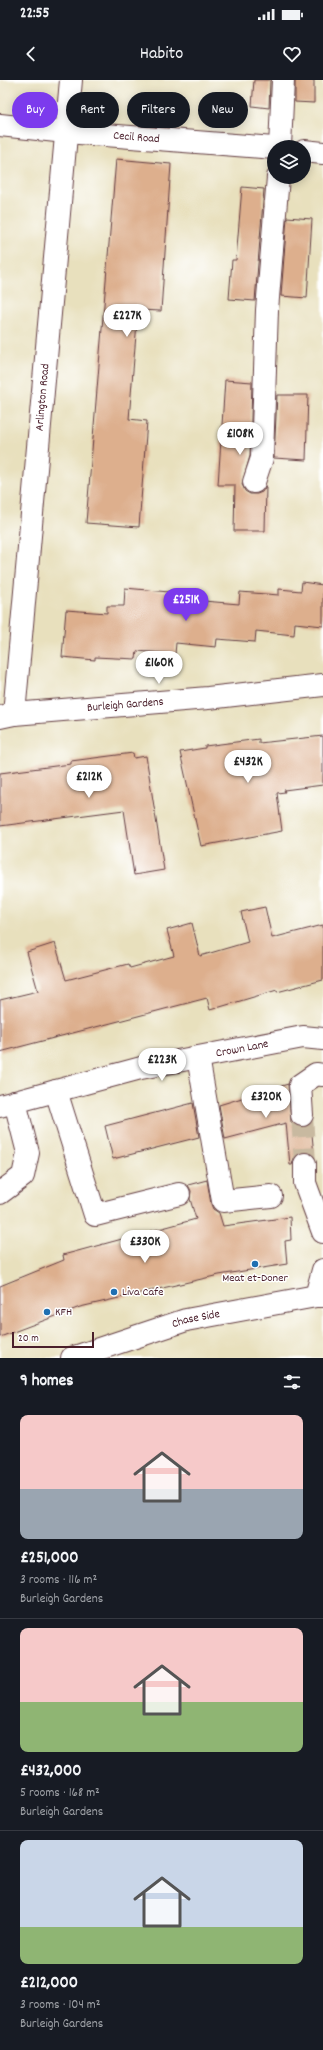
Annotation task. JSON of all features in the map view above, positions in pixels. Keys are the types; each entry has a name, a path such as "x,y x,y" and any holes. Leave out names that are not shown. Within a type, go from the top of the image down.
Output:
{"street":[{"name":"Arlington Road","path":"7,716 71,80"},
{"path":"280,140 284,80"},
{"name":"Cecil Road","path":"0,125 66,132 267,147"},
{"path":"311,152 323,153"},
{"path":"254,482 262,458 267,310 277,184"},
{"name":"Burleigh Gardens","path":"7,716 208,698 323,685"},
{"name":"Crown Lane","path":"7,1104 141,1068 303,1037 323,1039"},
{"path":"198,1057 223,1201 271,1196"},
{"path":"302,1115 300,1085 316,1074 323,1075"},
{"path":"56,1091 95,1215 179,1194"},
{"path":"0,1193 23,1176 28,1153 7,1104"},
{"path":"311,1177 323,1232"},
{"path":"320,1296 323,1270"},
{"name":"Chase Side","path":"72,1358 106,1352 186,1320 320,1296"}],"building":[{"path":"254,80 270,80 269,108 252,106"},
{"path":"295,80 314,80 314,103 295,102"},
{"path":"116,159 171,164 161,311 138,310 129,419 147,421 139,527 86,523"},
{"path":"242,187 264,189 255,301 229,299 232,260 236,260"},
{"path":"287,217 312,219 307,298 281,296"},
{"path":"225,380 252,382 250,456 242,484 245,491 250,494 262,492 266,486 265,531 234,531 235,485 218,485"},
{"path":"277,395 308,395 306,460 274,458"},
{"path":"302,582 323,585 323,626 295,623 294,635 256,631 255,642 217,639 216,647 176,643 175,654 137,651 136,659 95,657 95,660 62,657 66,610 107,613 107,606 124,606 125,588 180,593 180,599 239,604 240,592 279,595 279,589 301,591"},
{"path":"323,736 323,785 284,790 285,792 277,793 282,831 201,846 180,752 205,748 205,746 259,739 259,743"},
{"path":"133,753 134,758 146,756 164,870 134,875 124,810 0,826 0,773 71,764 71,761"},
{"path":"265,907 272,938 323,925 323,980 277,992 277,990 210,1010 207,998 0,1052 0,1000 38,991 27,952 55,943 66,980 128,964 130,968 174,956 167,930 192,923 200,956 248,942 241,912"},
{"path":"288,1084 291,1122 296,1126 302,1127 311,1123 314,1156 305,1152 299,1153 294,1158 292,1165 290,1165 286,1123 225,1139 219,1105"},
{"path":"193,1103 199,1137 113,1159 105,1126"},
{"path":"207,1180 211,1204 213,1209 219,1213 223,1226 290,1217 291,1240 285,1241 287,1264 219,1275 80,1307 0,1337 0,1286 64,1260 63,1255 196,1219 190,1199 191,1191 188,1185"}],"tunnel":[{"path":"302,1115 305,1164"}],"place":[{"name":"Meat et-Doner","path":"255,1264"},
{"name":"Liva Cafe","path":"114,1292"},
{"name":"KFH","path":"47,1312"}]}
